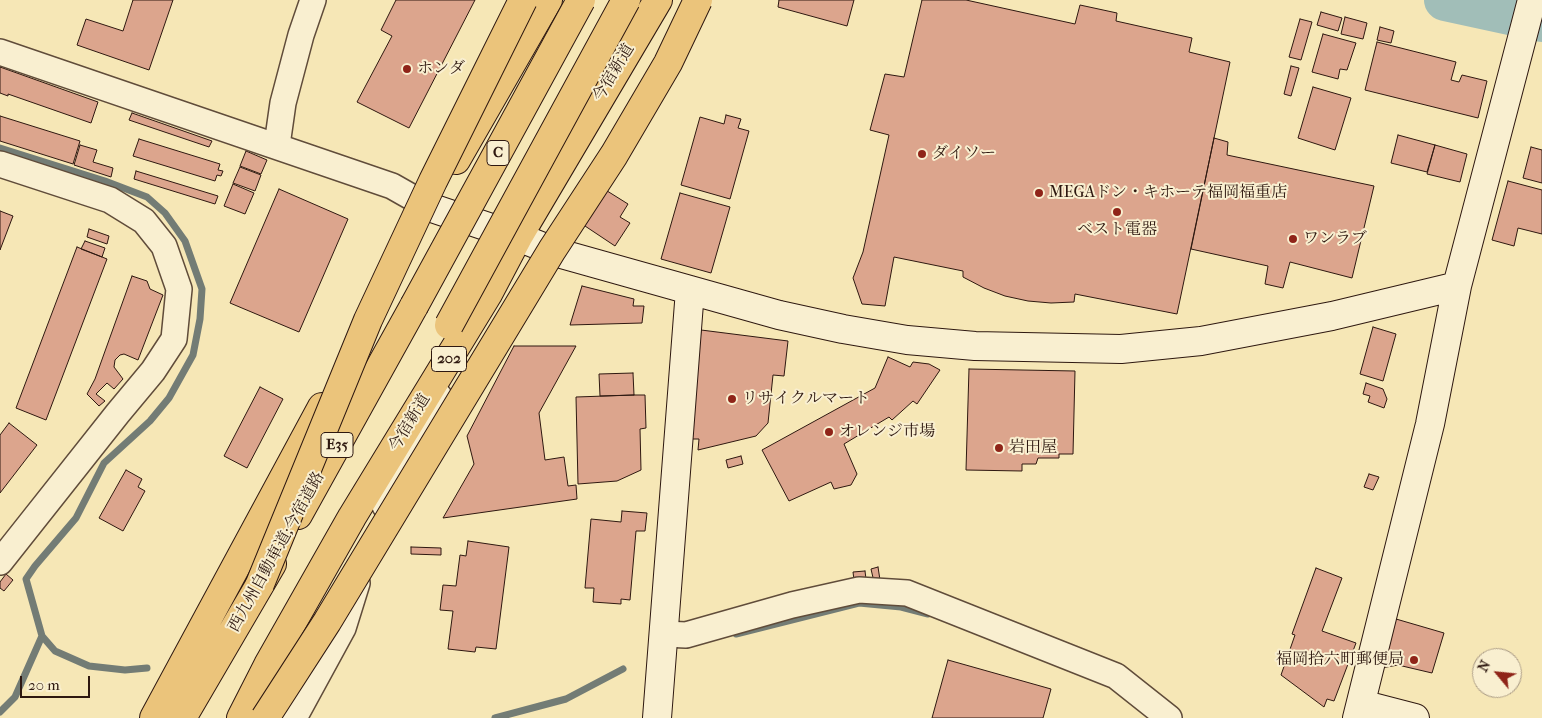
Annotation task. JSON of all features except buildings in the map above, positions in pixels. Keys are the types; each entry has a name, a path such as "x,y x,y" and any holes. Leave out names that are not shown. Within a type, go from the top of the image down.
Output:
{"highway":[{"path":"260,584 368,320 433,181 523,0"},
{"path":"154,718 430,207 548,0"},
{"name":"C","path":"414,306 581,0"},
{"name":"E35","path":"233,718 299,602 626,0"},
{"name":"今宿新道","path":"241,718 268,665 352,517 488,294 518,237 658,0"},
{"path":"265,718 327,622 552,250 614,154 668,62 698,0"},
{"name":"西九州自動車道;今宿道路","path":"182,718 260,584 414,306"},
{"path":"259,718 352,517"}],"street":[{"path":"277,145 283,103 301,35 313,0"},
{"path":"1415,718 1359,711 1430,424 1457,286 1532,0"},
{"path":"0,52 277,145 392,186 430,207 518,237 558,253 788,317 907,340 976,346 1121,349 1201,342 1332,316 1457,286"},
{"path":"0,164 110,200 144,221 164,246 179,289 174,339 153,371 118,412 0,562"},
{"path":"657,718 690,290"},
{"path":"294,718 343,628 380,515 488,294"},
{"path":"664,634 686,635 792,605 859,590 907,593 1116,676 1169,718"}],"waterway":[{"path":"1445,0 1542,21"},
{"path":"0,148 105,181 147,197 165,213 185,241 202,289 200,319 193,355 169,398 150,421 104,463 76,518 26,579 42,636 55,651 89,666 125,670 147,668"},
{"path":"736,634 859,603 901,607 928,614"},
{"path":"0,712 15,697 42,636"},
{"path":"495,718 566,699 623,669"}],"place":[{"name":"ホンダ","path":"407,69"},
{"name":"ダイソー","path":"922,154"},
{"name":"MEGAドン・キホーテ福岡福重店","path":"1039,193"},
{"name":"ベスト電器","path":"1117,212"},
{"name":"ワンラブ","path":"1293,239"},
{"name":"リサイクルマート","path":"732,399"},
{"name":"オレンジ市場","path":"829,432"},
{"name":"岩田屋","path":"999,448"},
{"name":"福岡拾六町郵便局","path":"1414,660"}]}
